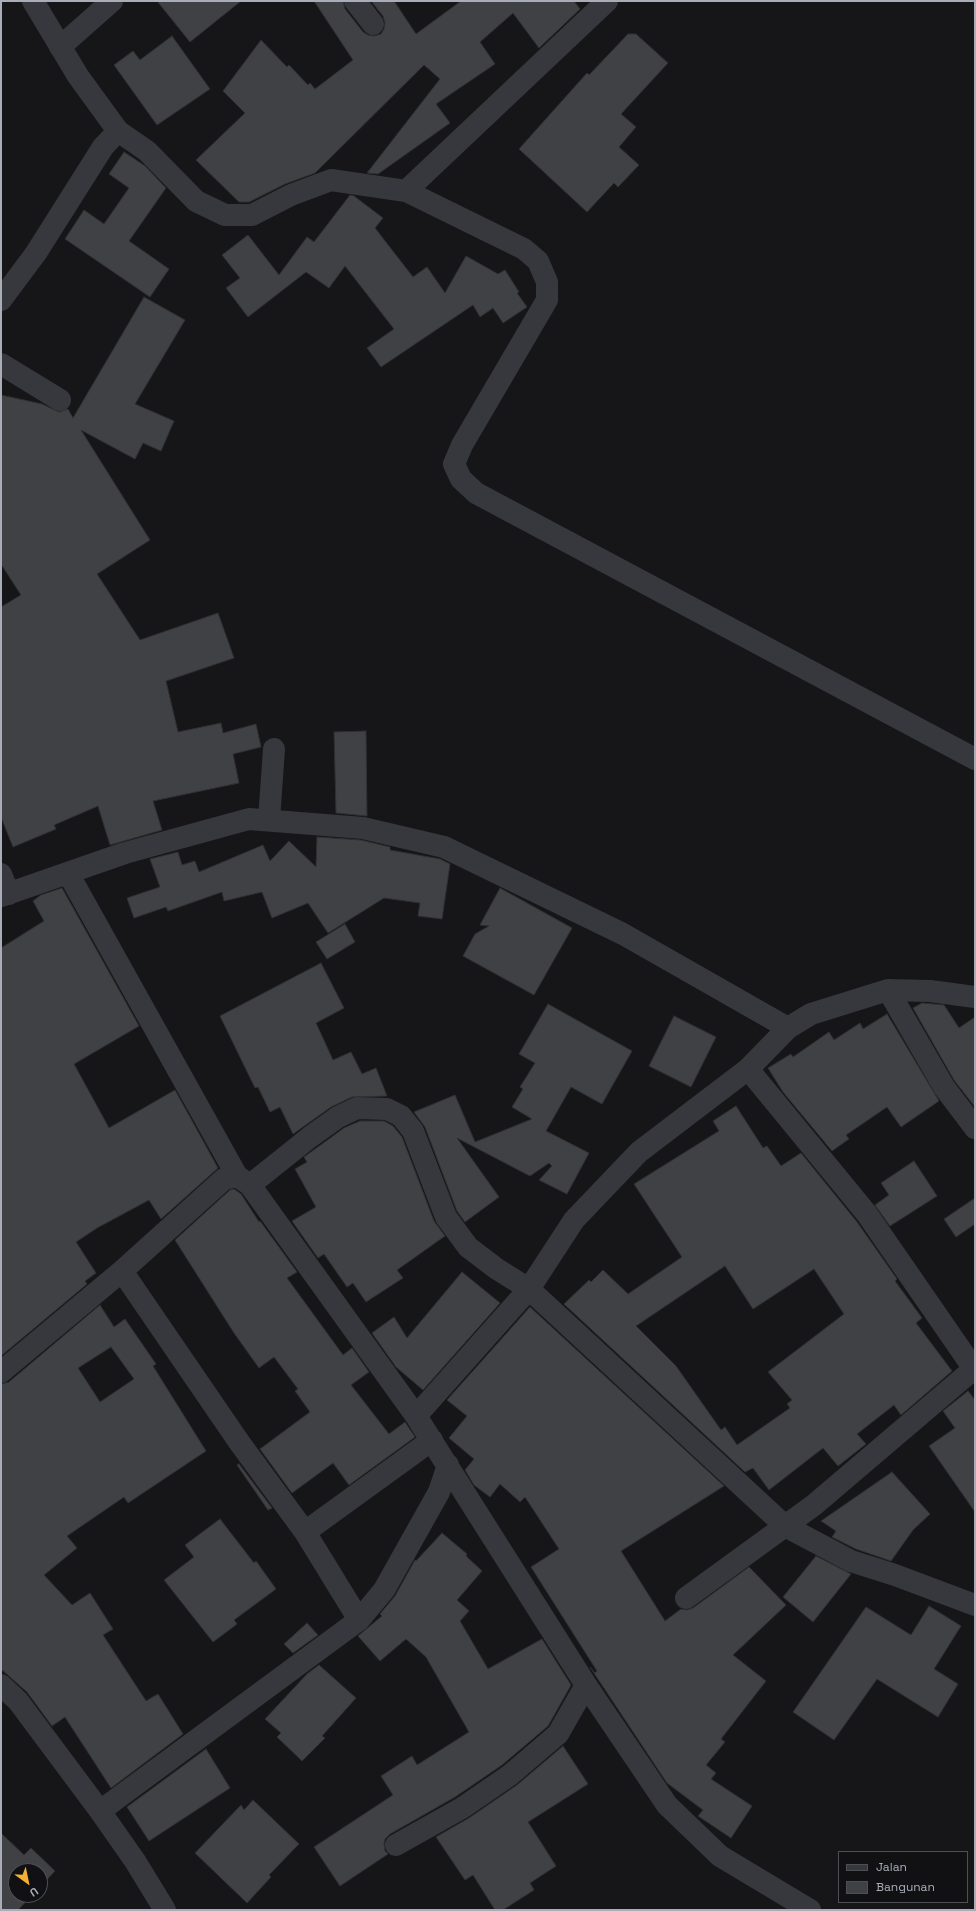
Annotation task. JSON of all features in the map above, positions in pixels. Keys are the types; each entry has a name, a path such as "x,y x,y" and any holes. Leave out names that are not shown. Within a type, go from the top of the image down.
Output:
{"street":[{"path":"33,1 78,76 118,131 147,151 196,201 225,215 252,215 292,195 331,180 406,191 524,249 538,261 547,282 547,300 462,445 454,464 461,479 476,493 975,758"},
{"path":"60,47 112,1"},
{"path":"355,1 373,24"},
{"path":"406,191 607,1"},
{"path":"1,300 36,253 103,147 118,131"},
{"path":"1,364 60,400"},
{"path":"269,820 274,749"},
{"path":"4,888 68,873 125,853 249,819 364,828 444,847 623,934 788,1028"},
{"path":"68,873 244,1180 416,1416 586,1685 667,1805 720,1856 810,1910"},
{"path":"888,990 944,1087 975,1128"},
{"path":"416,1416 529,1289 574,1220 639,1152 748,1069 788,1028 810,1014 888,990 930,991 975,997"},
{"path":"686,1598 814,1505 974,1369 867,1214 748,1069"},
{"path":"1,1372 122,1271 224,1179 244,1180 338,1117 357,1108 387,1109 401,1116 413,1132 446,1217 468,1247 497,1269 529,1289 785,1526 851,1560 895,1575 975,1606"},
{"path":"122,1271 231,1430 305,1532 359,1620"},
{"path":"305,1532 432,1440"},
{"path":"100,1811 359,1620 384,1590 439,1492 448,1465"},
{"path":"1,1684 18,1701 100,1811 135,1861 165,1910"},
{"path":"396,1845 462,1808 510,1775 558,1734 586,1685"}],"building":[{"path":"157,1 241,1 190,42"},
{"path":"314,1 343,1 345,9 363,32 374,36 381,34 385,23 383,16 371,1 394,1 416,34 461,1 574,1 580,9 539,48 513,13 480,42 495,64 436,104 450,123 378,174 367,173 440,79 424,65 315,173 285,184 249,202 239,202 196,160 245,113 223,91 261,40 287,67 289,65 308,85 310,83 315,89 353,60"},
{"path":"628,34 636,34 668,63 621,114 636,127 619,147 639,165 618,187 614,183 587,212 519,149 587,73 589,75"},
{"path":"172,36 210,89 157,125 114,65 133,51 140,60"},
{"path":"124,152 145,166 166,188 129,241 169,269 150,297 65,239 84,210 104,224 129,188 109,174"},
{"path":"350,195 354,196 383,218 375,228 413,277 427,267 445,293 466,256 498,274 505,270 519,292 517,293 527,307 503,323 493,308 480,317 473,305 381,367 367,348 394,329 345,266 329,288 306,272 248,317 226,288 240,278 222,255 248,235 279,275 307,237 314,242"},
{"path":"144,297 185,320 135,404 174,421 161,451 143,443 135,459 81,430 150,540 97,574 140,640 218,613 234,658 166,681 178,732 221,723 223,733 256,724 261,747 233,754 239,783 153,801 162,830 110,845 98,806 54,825 56,829 13,847 1,817 1,607 21,595 1,564 1,395 42,404 59,412 68,409 73,418"},
{"path":"366,731 367,816 336,813 334,732"},
{"path":"317,837 361,840 390,847 390,850 440,859 450,864 442,919 418,916 420,903 384,898 328,933 308,903 272,918 262,892 224,901 222,892 168,911 166,907 134,918 127,898 160,887 150,859 178,852 182,865 195,861 199,872 263,845 270,861 289,841 316,867"},
{"path":"62,888 139,1026 74,1064 109,1128 175,1090 218,1168 161,1219 149,1200 97,1228 76,1242 96,1273 85,1281 87,1284 1,1356 1,948 44,921 33,901 41,895"},
{"path":"500,888 572,928 534,995 463,956 475,934 489,926 480,925"},
{"path":"345,924 355,942 327,959 316,942"},
{"path":"321,963 344,1008 316,1023 333,1060 351,1052 362,1074 376,1068 387,1096 352,1097 331,1107 293,1134 280,1107 270,1112 258,1087 255,1088 220,1016"},
{"path":"922,1003 944,1005 959,1028 975,1017 975,1107 954,1080 913,1008"},
{"path":"548,1004 632,1051 602,1104 571,1087 546,1131 589,1153 567,1194 539,1180 552,1166 549,1163 530,1176 457,1138 499,1197 465,1222 457,1211 425,1127 414,1112 455,1095 475,1142 532,1119 512,1107 523,1089 520,1087 535,1063 519,1054"},
{"path":"887,1014 939,1101 901,1127 887,1107 846,1135 849,1139 832,1151 783,1092 768,1068 791,1054 793,1057 829,1032 834,1040 860,1023 863,1029"},
{"path":"674,1016 716,1037 691,1087 649,1066"},
{"path":"736,1106 763,1148 767,1146 781,1166 801,1153 857,1222 897,1279 895,1281 922,1318 916,1323 952,1371 901,1415 894,1405 857,1434 866,1444 838,1466 823,1448 769,1490 753,1468 745,1472 564,1304 589,1280 591,1282 603,1270 628,1294 682,1257 634,1184 719,1131 713,1121","holes":["725,1266 753,1309 814,1269 844,1314 768,1372 792,1400 787,1404 790,1408 737,1445 725,1427 721,1430 676,1366 636,1326"]},
{"path":"360,1121 384,1121 393,1126 402,1137 434,1221 445,1236 397,1270 403,1278 366,1302 353,1283 347,1287 324,1254 318,1258 292,1221 316,1207 295,1169 307,1162 304,1157 344,1128"},
{"path":"914,1161 937,1196 890,1226 875,1205 889,1195 881,1183"},
{"path":"234,1189 241,1194 259,1222 260,1221 297,1272 287,1278 343,1355 352,1348 369,1372 351,1385 389,1434 405,1422 415,1437 349,1485 333,1463 292,1493 260,1449 310,1412 295,1391 298,1389 274,1357 259,1368 234,1333 175,1240 230,1190"},
{"path":"975,1198 975,1224 956,1237 944,1219"},
{"path":"462,1272 500,1303 423,1390 396,1367 372,1333 394,1317 407,1338"},
{"path":"100,1305 114,1327 125,1319 156,1364 153,1366 206,1451 128,1503 124,1497 67,1536 77,1548 44,1575 72,1605 90,1593 113,1629 103,1635 146,1701 158,1694 183,1734 111,1788 65,1717 52,1726 27,1692 1,1669 1,1384 9,1382","holes":["111,1347 134,1379 100,1402 78,1368"]},
{"path":"530,1307 724,1486 621,1551 665,1621 681,1609 687,1610 693,1608 749,1567 786,1605 733,1655 766,1681 721,1739 725,1742 706,1765 716,1773 711,1779 752,1806 731,1838 698,1816 703,1810 667,1783 590,1667 595,1673 597,1671 531,1567 559,1549 525,1497 520,1502 500,1484 490,1497 474,1485 465,1470 474,1459 449,1438 467,1416 447,1400"},
{"path":"968,1391 975,1400 975,1512 929,1446 955,1428 943,1411"},
{"path":"239,1464 272,1508 268,1510 237,1465"},
{"path":"892,1472 930,1514 913,1530 891,1561 856,1549 832,1537 836,1531 821,1521"},
{"path":"220,1519 254,1563 256,1561 276,1589 234,1620 237,1624 213,1642 164,1580 194,1557 185,1545"},
{"path":"442,1533 467,1554 466,1556 482,1571 457,1600 469,1611 460,1621 488,1669 542,1639 571,1685 548,1726 502,1765 455,1797 390,1834 385,1839 384,1844 385,1851 388,1854 340,1886 314,1847 393,1795 381,1776 412,1756 417,1765 469,1732 426,1657 406,1639 380,1661 358,1636 382,1616 380,1614 395,1596 415,1560 416,1561"},
{"path":"816,1556 851,1574 813,1622 783,1597"},
{"path":"929,1606 961,1626 934,1669 958,1684 938,1717 877,1679 834,1740 793,1712 866,1607 911,1635"},
{"path":"307,1623 318,1635 293,1653 284,1644"},
{"path":"319,1665 356,1698 322,1736 325,1738 302,1761 277,1737 281,1733 265,1719 307,1674"},
{"path":"563,1746 588,1784 528,1822 556,1866 530,1883 534,1890 503,1910 495,1910 473,1875 465,1880 436,1837 469,1818 517,1785"},
{"path":"206,1749 230,1788 149,1841 127,1807"},
{"path":"253,1800 299,1844 269,1875 271,1877 247,1903 195,1853 241,1805 244,1810"},
{"path":"1,1833 24,1855 31,1848 47,1863 8,1863 8,1903 25,1903 18,1910 1,1910"},
{"path":"48,1864 55,1871 48,1878"}]}
